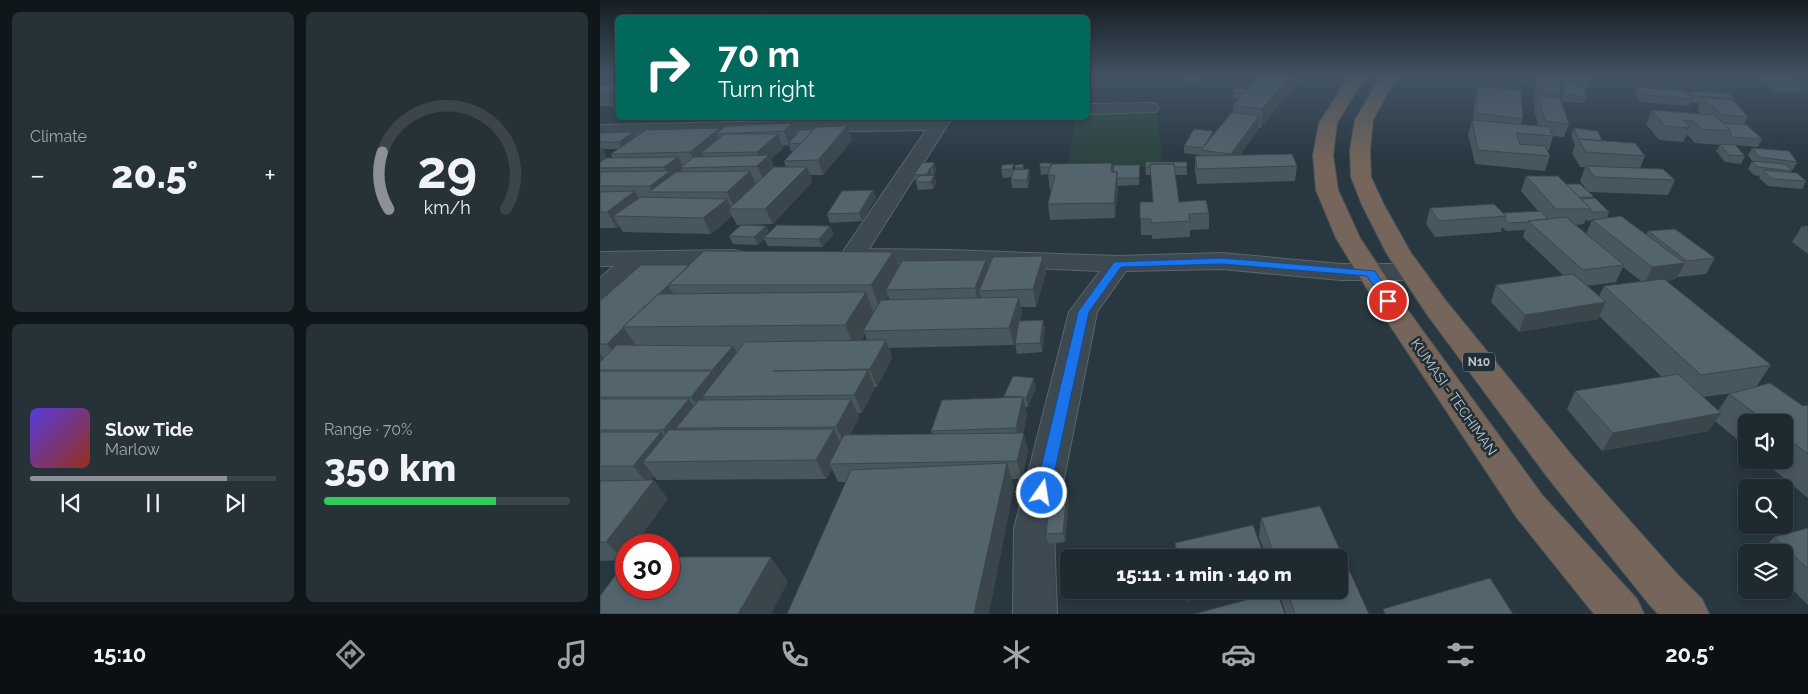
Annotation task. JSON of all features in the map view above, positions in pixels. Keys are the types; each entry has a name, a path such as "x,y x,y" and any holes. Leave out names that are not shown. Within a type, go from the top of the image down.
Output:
{"highway":[{"name":"KUMASI - TECHIMAN","path":"1339,106 1328,124 1323,155 1327,190 1348,238 1530,507 1622,614"},
{"name":"N10","path":"1372,106 1364,120 1360,150 1361,176 1373,205 1399,254 1436,307 1561,468 1663,589 1687,614"}],"street":[{"path":"1090,109 1150,108"},
{"path":"669,128 683,120"},
{"path":"941,121 842,256 948,257 1118,264 1222,261 1371,274 1412,272"},
{"path":"600,130 941,121"},
{"path":"600,259 755,257"},
{"path":"600,291 638,259"},
{"path":"1035,614 1034,529 1083,312 1118,264"}],"green space":[{"path":"1157,110 1163,166 1067,170 1075,120 1090,120 1090,113"}],"building":[{"path":"1238,106 1265,106 1262,109"},
{"path":"1477,106 1522,106 1523,119 1476,113"},
{"path":"1541,106 1563,106 1569,124 1545,121"},
{"path":"1710,106 1738,106 1748,117 1720,114 1714,106"},
{"path":"1652,110 1715,115 1731,131 1701,129 1694,121 1683,120 1690,128 1665,126"},
{"path":"1232,112 1259,116 1231,154 1201,150"},
{"path":"1472,120 1549,127 1553,136 1516,133 1520,144 1545,146 1550,156 1478,150"},
{"path":"792,123 784,131 716,134 726,126"},
{"path":"1723,123 1747,125 1762,139 1733,137 1730,134 1731,131"},
{"path":"847,126 818,160 784,161 816,127"},
{"path":"720,128 690,152 611,154 646,130"},
{"path":"1574,128 1598,131 1602,141 1578,139"},
{"path":"1194,129 1213,131 1203,148 1184,146"},
{"path":"800,130 813,130 801,143 788,144"},
{"path":"633,132 619,142 600,142 600,133"},
{"path":"724,134 778,134 757,152 701,153"},
{"path":"1578,139 1635,143 1645,156 1586,152"},
{"path":"1720,144 1735,145 1745,156 1729,155"},
{"path":"1752,148 1789,151 1797,162 1759,157"},
{"path":"1292,154 1297,166 1197,169 1195,156"},
{"path":"769,155 757,166 680,168 694,157"},
{"path":"678,157 664,167 600,168 600,162 607,158"},
{"path":"1752,161 1786,164 1792,171 1758,167"},
{"path":"934,162 927,174 914,175 922,163"},
{"path":"1146,162 1187,162 1187,167 1174,167 1174,164 1150,164 1150,167 1145,167"},
{"path":"1040,163 1052,163 1050,167 1040,167"},
{"path":"1112,163 1111,172 1117,172 1114,203 1048,204 1055,175 1048,175 1051,164"},
{"path":"1014,164 1012,169 1001,170 1002,165"},
{"path":"1023,164 1023,168 1015,168 1015,165"},
{"path":"1150,164 1174,164 1179,202 1206,200 1209,213 1189,214 1190,221 1151,223 1151,219 1140,219 1140,202 1153,202"},
{"path":"1114,165 1140,165 1139,178 1117,178 1117,172 1113,172"},
{"path":"1586,166 1663,169 1675,180 1595,177"},
{"path":"774,167 807,167 765,209 729,209"},
{"path":"1029,169 1027,180 1011,180 1013,170"},
{"path":"1763,170 1797,173 1806,181 1772,179"},
{"path":"670,171 650,186 600,186 600,172"},
{"path":"750,171 727,192 649,192 676,172"},
{"path":"934,175 931,182 916,182 919,176"},
{"path":"1526,176 1558,176 1591,209 1556,209"},
{"path":"1566,184 1580,184 1594,197 1579,197"},
{"path":"873,190 859,213 827,214 842,191"},
{"path":"635,191 607,212 600,212 600,192"},
{"path":"641,197 727,199 703,218 613,216"},
{"path":"1595,198 1609,212 1591,212 1591,209 1581,199"},
{"path":"1494,204 1506,216 1439,221 1430,208"},
{"path":"1541,211 1548,219 1508,223 1503,213"},
{"path":"1621,216 1685,263 1652,267 1592,220"},
{"path":"1566,217 1624,265 1583,270 1528,221"},
{"path":"741,225 766,226 754,237 729,236"},
{"path":"777,225 830,226 819,239 764,238"},
{"path":"1675,229 1715,258 1687,261 1648,231"},
{"path":"704,251 893,252 871,285 668,285"},
{"path":"1043,256 1033,289 979,291 993,257"},
{"path":"986,260 975,288 886,290 902,261"},
{"path":"641,265 690,265 607,344 600,344 600,301"},
{"path":"1573,274 1606,302 1525,315 1496,285"},
{"path":"1664,279 1771,365 1701,375 1604,286"},
{"path":"866,292 845,325 623,327 658,294"},
{"path":"1019,297 1009,328 863,331 881,300"},
{"path":"1043,320 1040,343 1015,344 1019,321"},
{"path":"886,340 870,369 773,371 868,370 854,395 702,397 745,342"},
{"path":"617,345 733,346 712,370 600,370 600,362"},
{"path":"600,371 712,371 691,397 600,397"},
{"path":"1678,374 1721,413 1613,433 1575,391"},
{"path":"1013,376 1034,378 1026,398 1004,396"},
{"path":"1770,383 1803,406 1808,405 1808,454 1793,443 1793,414 1756,414 1729,394"},
{"path":"1023,397 1016,428 931,431 942,400"},
{"path":"600,399 689,399 663,430 600,430"},
{"path":"851,399 836,427 676,428 699,400"},
{"path":"834,429 816,460 643,462 669,430"},
{"path":"600,432 661,432 633,466 600,466"},
{"path":"1024,433 1017,461 829,464 844,435"},
{"path":"1007,463 974,614 787,614 851,470"},
{"path":"654,480 606,542 600,542 600,481"},
{"path":"1067,491 1063,533 1046,534 1051,492"},
{"path":"1320,506 1340,549 1272,549 1261,518"},
{"path":"1253,525 1262,549 1177,549 1175,543"},
{"path":"1808,528 1808,569 1793,555 1793,544 1781,544 1774,537 1793,534 1793,532"},
{"path":"680,557 771,557 738,614 600,614 600,596 615,576 615,599 680,599"},
{"path":"1348,568 1369,614 1295,614 1290,599 1348,599"},
{"path":"1490,578 1513,614 1385,614 1383,609"},
{"path":"1249,599 1279,599 1285,614 1194,614"}],"route":[{"path":"1042,493 1083,312 1118,264 1222,261 1371,274 1388,301"}]}
